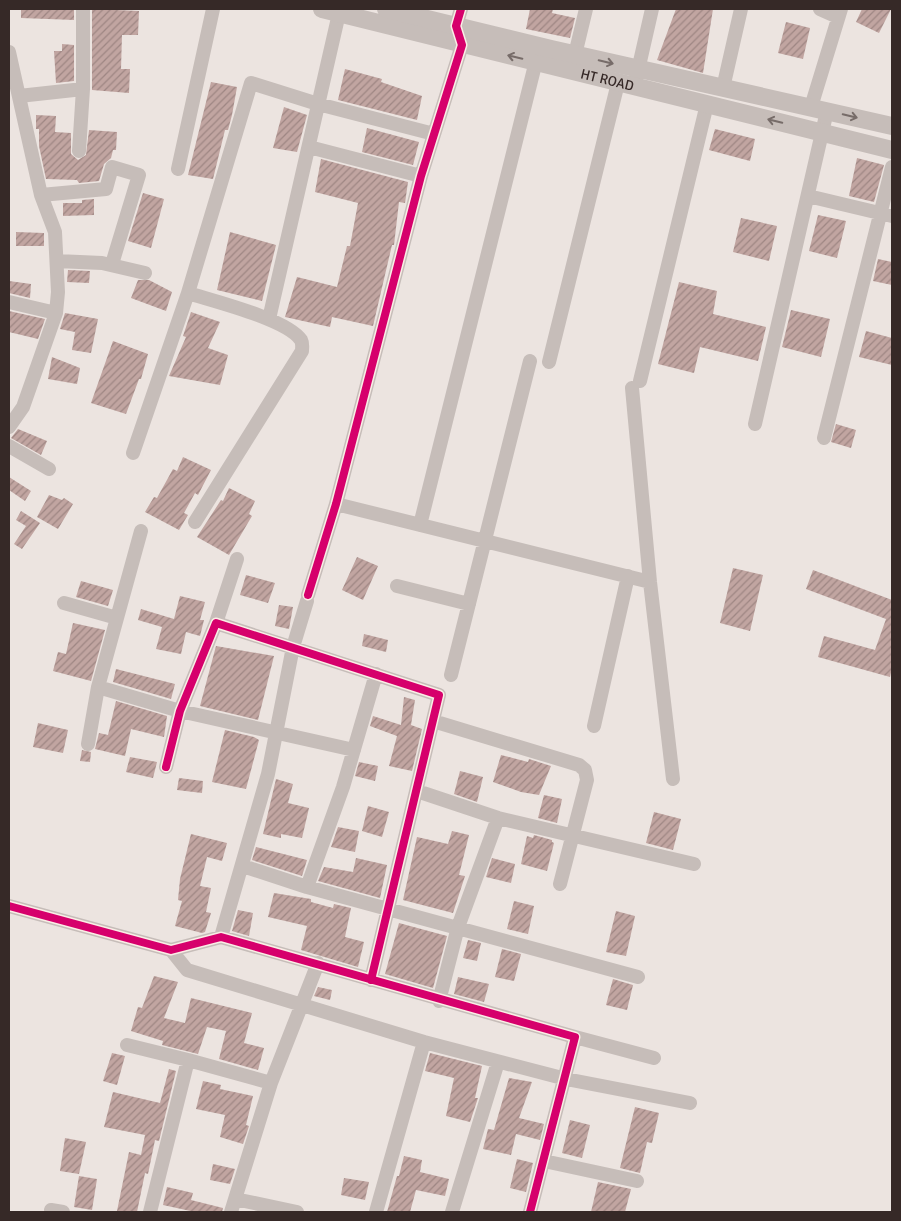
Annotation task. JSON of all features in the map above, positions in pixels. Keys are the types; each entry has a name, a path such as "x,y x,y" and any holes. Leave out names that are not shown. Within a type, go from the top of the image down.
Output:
{"street":[{"path":"79,151 83,9"},
{"path":"178,169 213,9"},
{"name":"HT ROAD","path":"322,9 339,11 462,44 538,54"},
{"name":"HT ROAD","path":"386,9 456,26 538,54 630,79 707,104 892,150"},
{"path":"221,937 243,866 278,733 293,647 336,504 421,176 462,44 456,26 461,9"},
{"path":"573,63 586,9"},
{"path":"549,362 630,79 652,9"},
{"path":"723,88 741,9"},
{"path":"755,424 822,132 819,109 840,13 820,9"},
{"path":"269,319 339,11"},
{"path":"9,52 41,194 55,232 58,292 56,313 23,408 9,427"},
{"path":"420,525 538,54"},
{"name":"HT ROAD","path":"573,63 630,79 723,88 892,126"},
{"path":"133,453 188,293 251,83 318,104 434,134"},
{"path":"19,96 82,89"},
{"path":"673,780 650,582 636,385 707,104"},
{"path":"309,147 421,176"},
{"path":"41,194 106,189 112,167 139,175 112,264"},
{"path":"824,438 886,215 892,167"},
{"path":"808,196 886,215"},
{"path":"57,261 112,264 145,273"},
{"path":"188,293 269,319 300,338 302,344 302,351 195,522"},
{"path":"9,302 56,313"},
{"path":"451,674 530,361"},
{"path":"9,446 49,469"},
{"path":"336,504 650,582"},
{"path":"88,744 98,687 141,531"},
{"path":"166,767 180,711 216,623 237,559"},
{"path":"594,726 628,576"},
{"path":"397,586 469,604"},
{"path":"64,603 117,618"},
{"path":"216,623 439,695 371,980"},
{"path":"307,887 343,787 376,674"},
{"path":"98,687 180,711 354,750"},
{"path":"433,721 579,765 584,770 587,780 560,884"},
{"path":"417,791 498,818 694,864"},
{"path":"439,1000 458,927 498,818"},
{"path":"243,866 307,887 638,977"},
{"path":"9,906 171,950 221,937 318,963 439,1000 654,1058"},
{"path":"171,950 187,970 424,1042 566,1079 690,1103"},
{"path":"231,1212 271,1083 318,963"},
{"path":"530,1212 566,1079 575,1037"},
{"path":"376,1212 424,1042"},
{"path":"127,1045 271,1083"},
{"path":"150,1212 188,1060"},
{"path":"452,1212 498,1062"},
{"path":"544,1161 637,1181"},
{"path":"235,1198 297,1212"}],"building":[{"path":"21,9 74,9 74,20 21,18"},
{"path":"92,9 139,11 138,35 122,35 121,69 130,69 129,93 92,90"},
{"path":"530,9 553,9 552,13 575,18 570,38 526,29"},
{"path":"676,9 713,9 703,73 657,60"},
{"path":"862,9 891,9 879,33 856,22"},
{"path":"786,22 810,28 803,59 778,53"},
{"path":"62,44 74,45 74,81 56,83 54,51 62,51"},
{"path":"345,69 382,79 381,82 422,96 417,120 338,100"},
{"path":"211,82 237,87 232,115 228,130 225,130 213,179 188,175"},
{"path":"284,107 307,115 297,152 273,148"},
{"path":"36,115 56,116 55,132 71,133 71,154 78,160 86,155 89,130 117,132 116,150 113,150 111,158 104,164 99,181 79,183 77,180 46,179 39,146 39,129 36,129"},
{"path":"367,128 419,142 413,165 362,152"},
{"path":"715,129 755,139 750,161 709,150"},
{"path":"857,158 884,165 874,202 849,196"},
{"path":"321,159 408,182 405,203 399,202 394,245 392,245 373,326 332,317 330,327 285,317 297,277 337,287 347,246 350,246 358,203 315,192"},
{"path":"143,193 164,199 151,248 128,241"},
{"path":"94,199 94,215 63,216 63,203 82,203 82,200"},
{"path":"818,215 846,221 837,258 809,251"},
{"path":"741,218 777,226 769,261 733,252"},
{"path":"16,232 44,233 44,246 16,246"},
{"path":"230,232 276,245 262,301 217,290"},
{"path":"878,259 892,262 892,285 873,281"},
{"path":"68,270 90,271 89,283 67,282"},
{"path":"138,280 149,280 172,292 166,311 131,298"},
{"path":"9,281 31,284 30,298 9,293"},
{"path":"679,282 717,291 713,314 766,327 758,361 700,347 694,373 658,364"},
{"path":"791,310 830,319 821,357 782,347"},
{"path":"9,311 45,319 38,339 9,332"},
{"path":"191,312 220,322 208,348 228,355 220,385 169,376 186,337 183,336"},
{"path":"65,313 98,319 91,353 72,350 75,332 60,329"},
{"path":"866,331 892,338 892,365 859,357"},
{"path":"113,341 148,354 141,379 139,379 126,414 91,403"},
{"path":"52,357 80,368 77,384 48,379"},
{"path":"836,424 856,430 851,448 831,442"},
{"path":"18,429 47,441 41,455 11,438"},
{"path":"183,457 211,470 198,495 195,493 184,513 188,515 179,530 145,512 154,497 157,498 173,469 177,471"},
{"path":"9,477 31,491 25,501 9,490"},
{"path":"229,488 255,501 249,514 252,516 229,555 197,537 221,500 223,501"},
{"path":"49,495 62,500 64,498 73,504 58,529 37,517"},
{"path":"21,511 40,523 22,549 14,544 26,526 16,520"},
{"path":"357,557 378,566 363,600 342,590"},
{"path":"733,568 763,575 750,631 720,623"},
{"path":"813,570 892,600 892,668 890,677 818,657 824,636 875,650 886,619 806,589"},
{"path":"246,575 275,583 268,603 240,595"},
{"path":"81,581 113,590 108,606 76,597"},
{"path":"180,596 205,602 200,620 204,620 200,636 186,632 181,654 156,649 162,627 138,620 141,609 174,619"},
{"path":"279,605 293,607 289,629 275,626"},
{"path":"73,623 105,630 91,681 53,671 58,652 66,654"},
{"path":"364,634 388,640 386,652 362,646"},
{"path":"216,646 274,656 258,720 200,706"},
{"path":"116,669 175,684 171,699 113,682"},
{"path":"404,697 415,700 411,725 422,729 412,771 389,766 397,736 370,726 373,716 401,725"},
{"path":"116,701 167,716 164,737 131,729 125,756 95,749 99,733 108,735"},
{"path":"38,723 68,730 63,753 33,747"},
{"path":"225,730 259,740 246,789 212,782"},
{"path":"82,750 91,752 90,762 80,761"},
{"path":"501,755 528,762 529,759 551,766 539,795 521,792 493,782"},
{"path":"130,757 157,762 153,778 126,772"},
{"path":"359,762 378,766 375,781 355,776"},
{"path":"460,771 483,777 477,802 454,794"},
{"path":"179,778 203,781 202,793 177,790"},
{"path":"276,779 293,784 288,803 309,808 302,838 281,834 281,838 263,834"},
{"path":"544,795 562,799 557,823 538,818"},
{"path":"368,806 389,812 382,837 362,831"},
{"path":"654,812 681,819 673,850 646,843"},
{"path":"338,827 359,831 355,852 331,847"},
{"path":"452,831 469,835 459,875 465,876 453,913 403,900 417,837 448,844"},
{"path":"191,834 227,843 222,861 207,857 200,886 211,888 206,912 211,913 205,932 202,933 175,926 182,901 178,900 180,879"},
{"path":"534,835 552,840 554,843 547,871 521,864 527,836 533,838"},
{"path":"256,847 307,860 302,876 252,860"},
{"path":"356,858 387,865 380,898 318,881 324,867 353,872"},
{"path":"492,858 515,864 511,883 486,877"},
{"path":"274,893 311,899 311,902 333,908 334,904 351,908 345,937 364,942 358,967 301,950 307,926 268,917"},
{"path":"514,901 534,906 528,934 507,929"},
{"path":"238,910 253,913 249,936 232,931"},
{"path":"616,911 635,916 626,956 606,952"},
{"path":"399,923 447,936 433,988 385,974"},
{"path":"468,940 481,943 477,961 463,958"},
{"path":"502,949 521,954 514,981 495,977"},
{"path":"154,976 178,982 164,1018 185,1023 191,998 252,1013 244,1043 264,1048 258,1070 219,1059 226,1031 207,1027 198,1054 162,1045 163,1041 131,1031 138,1007 142,1008"},
{"path":"458,977 489,984 484,1002 454,994"},
{"path":"613,979 633,985 627,1010 606,1005"},
{"path":"318,987 332,990 330,1000 314,996"},
{"path":"112,1053 125,1056 117,1085 103,1081"},
{"path":"430,1053 482,1066 475,1098 478,1098 470,1122 446,1116 454,1078 425,1071"},
{"path":"169,1069 176,1071 159,1141 155,1140 148,1174 145,1173 137,1212 117,1211 129,1152 141,1155 145,1135 104,1127 113,1092 160,1103"},
{"path":"509,1078 532,1082 519,1118 544,1124 540,1140 516,1134 511,1155 483,1149 488,1129 494,1130"},
{"path":"203,1081 221,1085 220,1089 253,1096 246,1125 249,1126 243,1144 220,1137 225,1115 196,1109"},
{"path":"635,1107 659,1113 652,1143 647,1142 640,1173 620,1168"},
{"path":"570,1120 590,1125 582,1158 562,1153"},
{"path":"65,1138 86,1142 79,1174 60,1171"},
{"path":"404,1156 422,1160 420,1172 449,1179 445,1196 416,1190 410,1212 387,1212 397,1176 399,1176"},
{"path":"517,1159 533,1163 526,1192 510,1188"},
{"path":"213,1164 235,1169 230,1184 210,1180"},
{"path":"79,1176 97,1179 92,1210 74,1207"},
{"path":"344,1178 369,1182 365,1200 341,1195"},
{"path":"598,1182 631,1189 625,1212 591,1212"},
{"path":"167,1187 193,1193 191,1200 223,1208 222,1212 195,1212 163,1205"}],"cycle path":[{"path":"308,595 336,504 421,176 462,45 456,26 461,9"},
{"path":"166,767 180,711 216,623 439,695 371,980"},
{"path":"9,906 171,950 221,937 575,1037 530,1212"}]}
